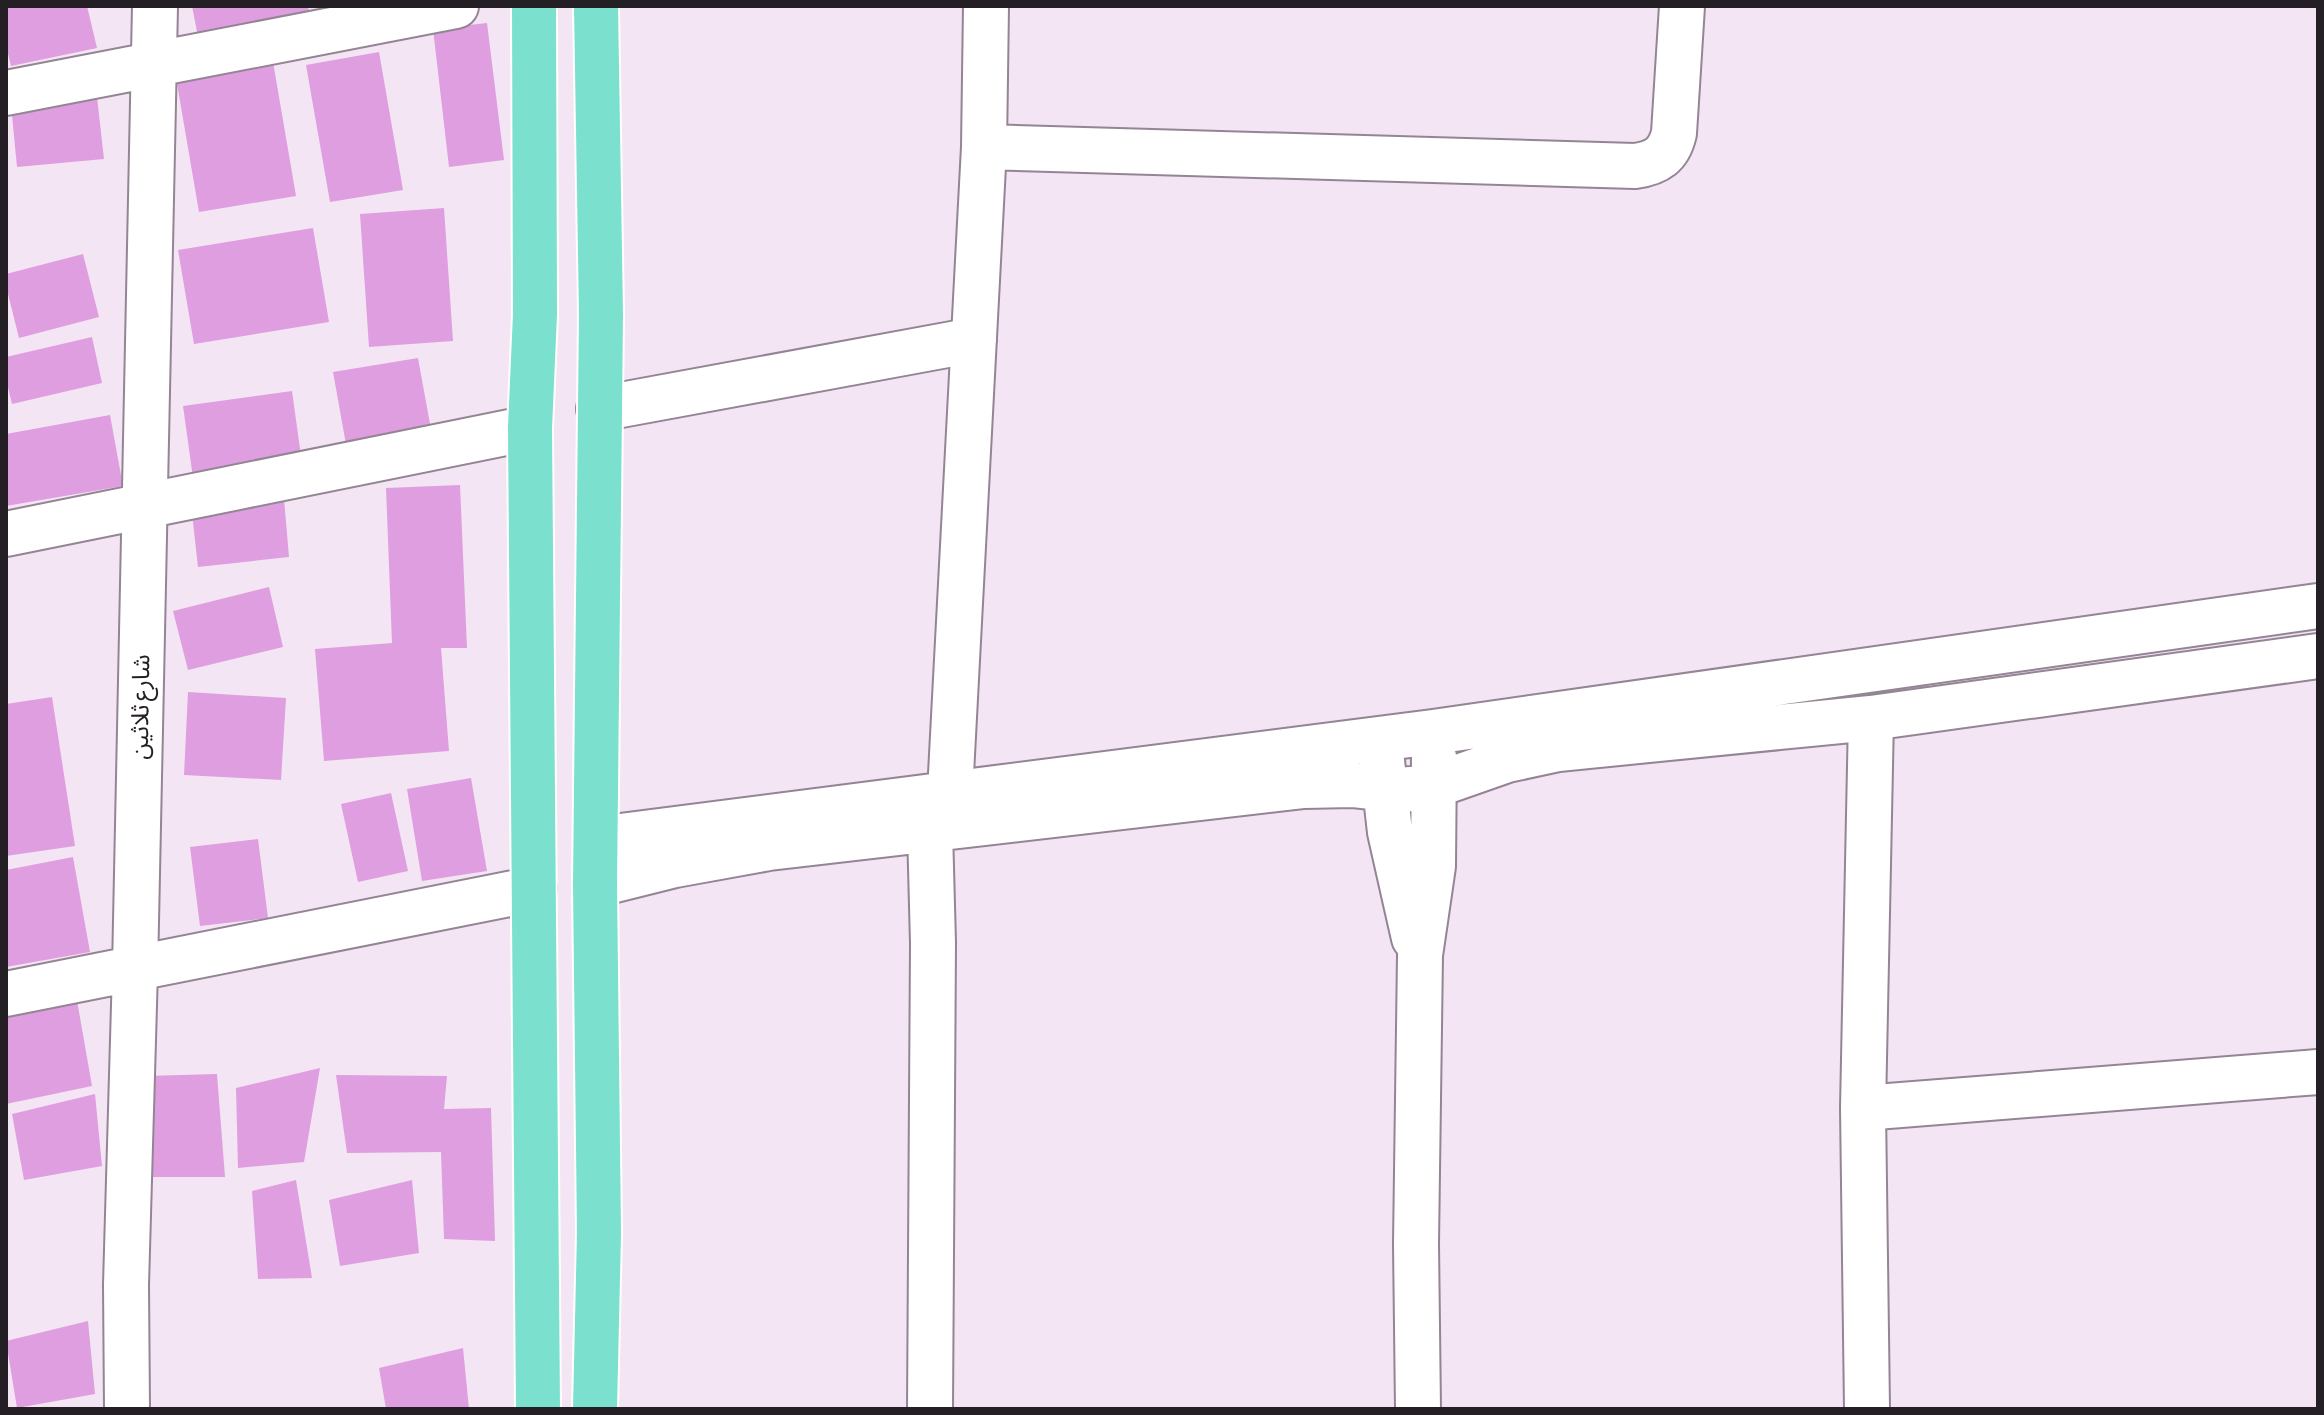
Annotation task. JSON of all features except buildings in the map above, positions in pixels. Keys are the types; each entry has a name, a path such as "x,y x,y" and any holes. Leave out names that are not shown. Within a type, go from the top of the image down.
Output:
{"main road":[{"path":"534,6 535,314 530,428 538,1409"},
{"path":"595,1409 599,1233 595,885 601,314 596,6"},
{"path":"535,314 601,314"}],"street":[{"name":"شارع ثلاثين","path":"127,1409 126,1285 155,6"},
{"path":"6,93 456,6"},
{"path":"930,1409 933,959 940,812 974,340 984,147 986,6"},
{"path":"984,147 1308,158 1649,164 1666,152 1674,133 1682,6"},
{"path":"599,409 974,340"},
{"path":"6,534 530,428"},
{"path":"595,885 675,865 940,812 1380,738 2318,606"},
{"path":"597,839 1304,786 1352,785 1414,790 1507,760 1558,749 1871,718 2318,656"},
{"path":"1867,1409 1863,1108 1871,718"},
{"path":"1418,1409 1416,1244 1420,955 1433,866 1433,732"},
{"path":"1380,738 1390,832 1420,955"},
{"path":"6,994 534,889"},
{"path":"1863,1108 2318,1072"}]}
